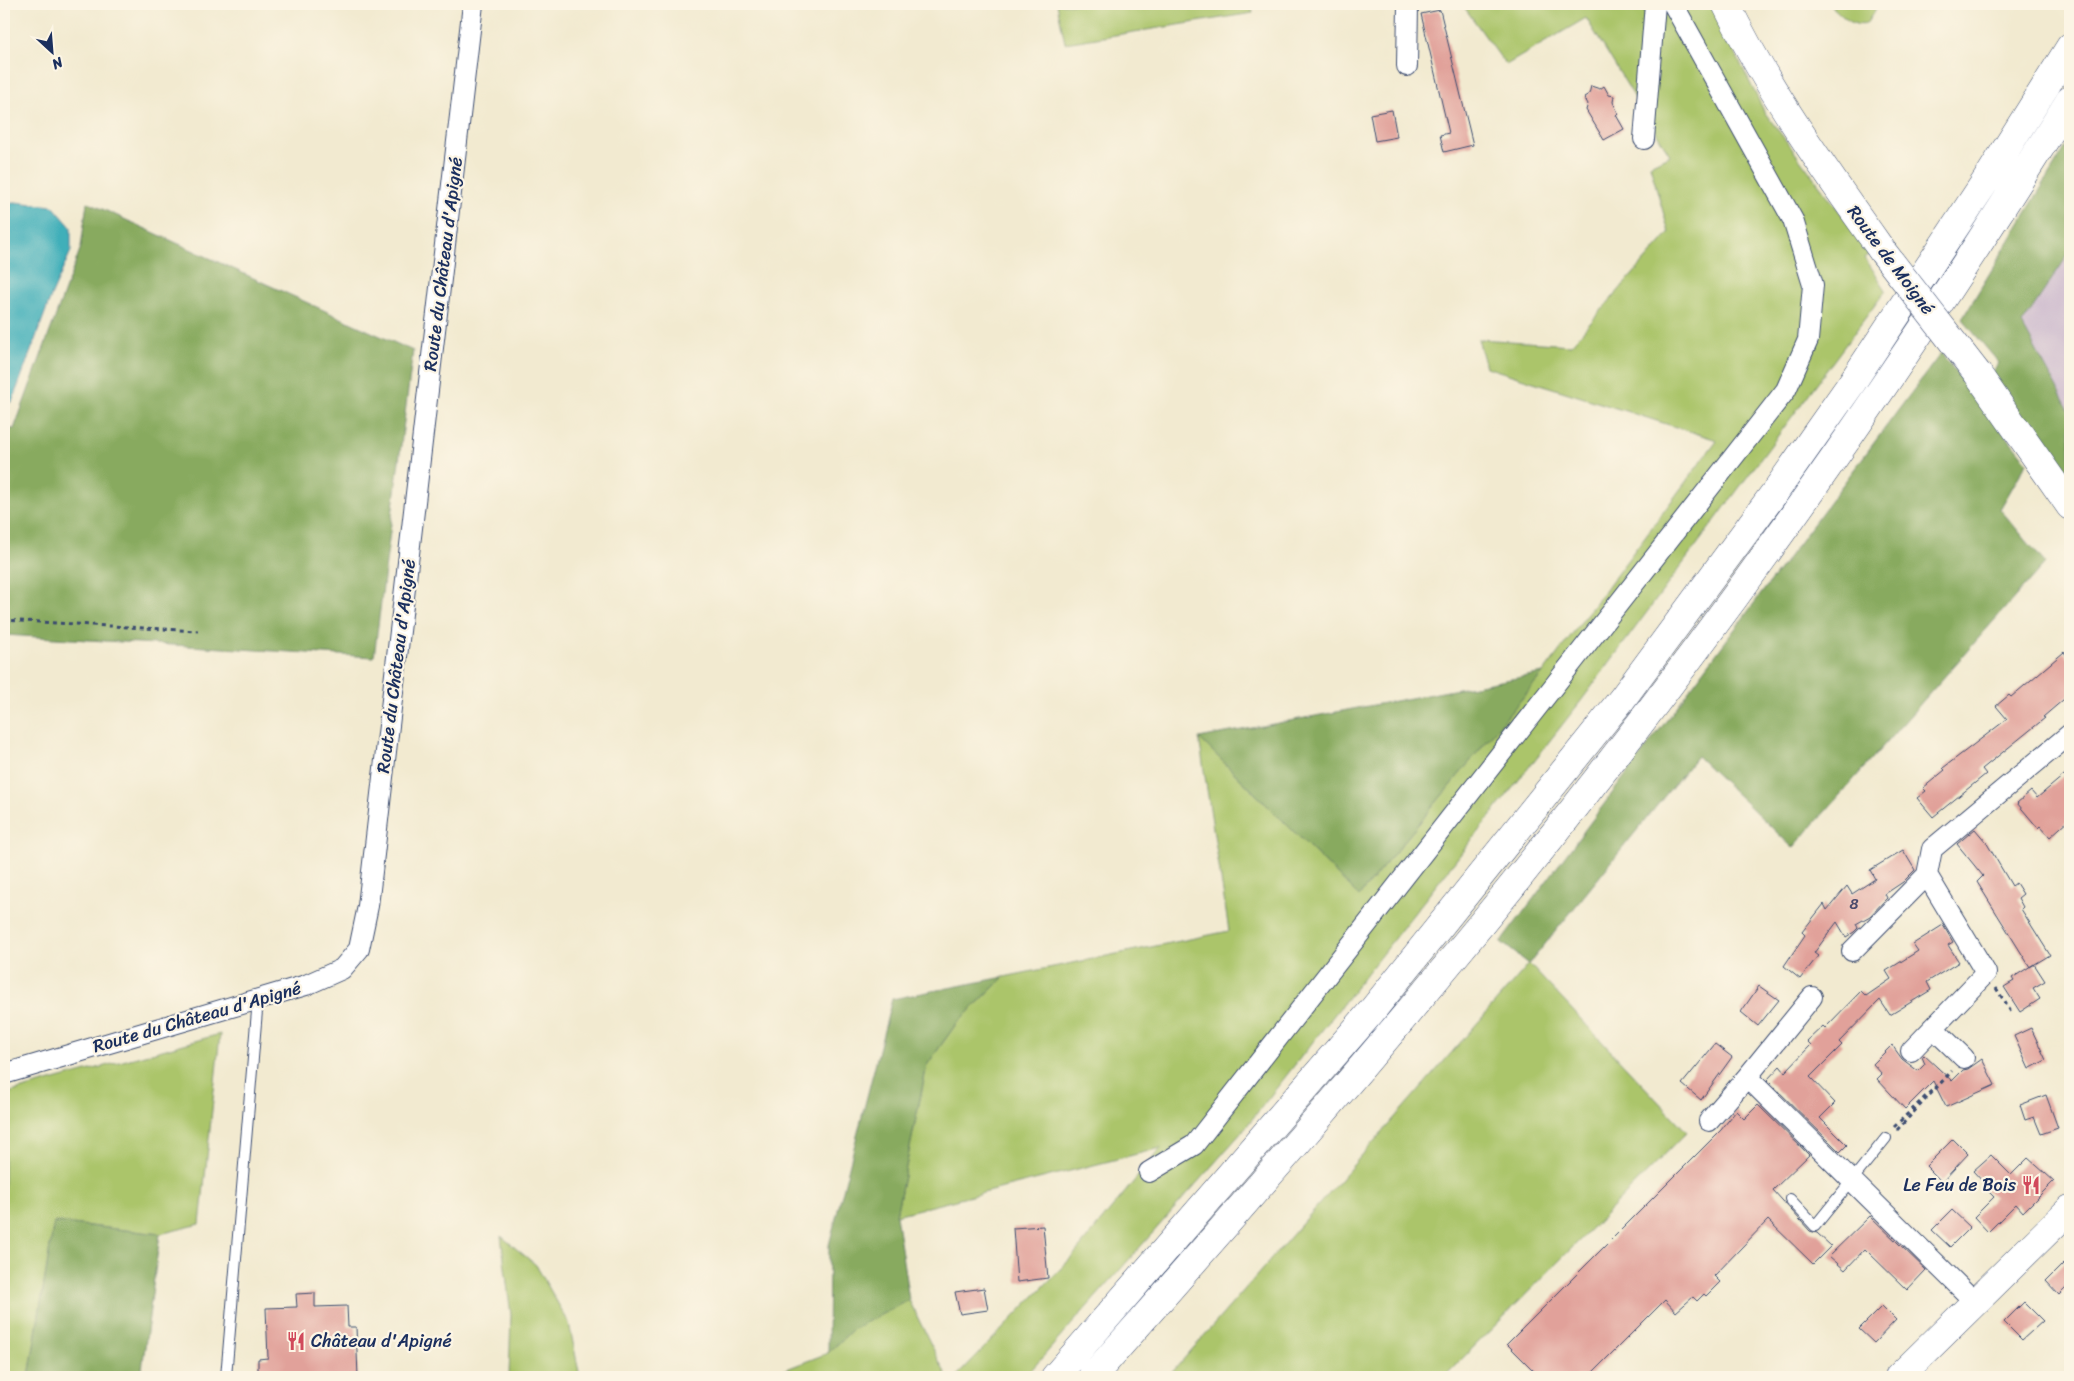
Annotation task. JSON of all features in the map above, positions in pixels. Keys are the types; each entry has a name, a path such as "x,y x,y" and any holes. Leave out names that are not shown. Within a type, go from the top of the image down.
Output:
{"main road":[{"name":"Route de Moigné","path":"1726,4 1770,86 1821,166 1882,252 1977,373 2070,506"},
{"path":"1055,1377 1371,1012 1622,698 1769,500 1851,384 1989,176 2070,47"},
{"path":"1092,1377 1263,1181 1496,906 1650,709 1797,512 1873,404 1947,295 2070,100"},
{"path":"1899,1377 2070,1209"}],"street":[{"name":"Route du Château d'Apigné","path":"4,1074 306,985 342,969 359,949 368,906 473,4"},
{"path":"1408,4 1408,66"},
{"path":"1644,139 1655,4"},
{"path":"1149,1172 1194,1145 1786,390 1808,340 1813,285 1793,220 1673,4"},
{"path":"1852,951 1927,875 1932,849 2070,734"},
{"path":"1911,1051 1986,973 1927,875"},
{"path":"1709,1121 1812,997"},
{"path":"1933,1028 1958,1064"},
{"path":"1747,1077 1850,1181 1976,1303"}],"lane":[{"path":"226,1377 258,999"},
{"path":"1790,1199 1815,1226 1886,1138"}],"path":[{"path":"4,620 198,631"},
{"path":"1986,973 2013,1015"},
{"path":"1886,1138 1887,1134 1958,1064"}],"shaded area":[{"path":"2070,252 2070,412 2022,324"}],"green space":[{"path":"1057,4 1251,4 1253,13 1065,43"},
{"path":"1462,4 1711,4 1765,113 1871,253 1865,258 1886,290 1581,701 1242,1132 1025,1377 956,1377 1072,1257 1161,1148 896,1215 927,1065 956,1024 1004,977 1229,931 1199,738 1359,896 1543,673 1717,440 1486,367 1478,339 1571,345 1669,233 1650,165 1670,155 1586,18 1506,65"},
{"path":"1829,4 1879,4 1866,24 1861,25 1846,19"},
{"path":"2070,140 2070,252 2022,324 2070,412 2070,487 1990,375 1999,363 1962,319"},
{"path":"87,202 413,351 374,657 4,635 4,428 14,429 81,247"},
{"path":"1941,353 2027,462 2000,509 2045,563 1793,848 1697,756 1529,964 1501,942"},
{"path":"1543,673 1359,896 1199,738"},
{"path":"1529,964 1687,1132 1444,1377 1168,1377"},
{"path":"1004,977 956,1024 927,1065 896,1215 909,1300 853,1329 828,1353 829,1245 892,999"},
{"path":"220,1034 200,1224 160,1234 54,1222 29,1377 4,1377 4,1094"},
{"path":"54,1222 160,1234 141,1377 29,1377"},
{"path":"501,1236 536,1265 569,1323 580,1377 509,1377 511,1315"},
{"path":"909,1300 947,1377 766,1377 828,1353 853,1329"}],"water":[{"path":"15,202 53,206 71,227 71,251 52,294 12,402 4,404 4,205"}],"building":[{"path":"1440,10 1473,145 1444,152 1440,135 1449,133 1421,14"},
{"path":"1591,86 1600,89 1604,86 1609,95 1614,96 1613,102 1618,113 1616,115 1624,129 1604,140 1586,110 1588,104 1584,97 1589,94"},
{"path":"1392,110 1397,137 1375,141 1370,114"},
{"path":"2064,652 2070,660 2070,694 2043,717 2045,718 1982,769 1986,774 1933,817 1917,798 1926,791 1923,788 1945,770 1943,768 2007,719 1996,706 2009,695 2011,697"},
{"path":"2070,770 2070,819 2050,837 2040,826 2038,828 2017,803 2031,791 2037,798"},
{"path":"1975,829 1986,842 2012,886 2016,883 2023,894 2018,898 2023,907 2021,909 2050,955 2030,967 1977,882 1983,876 1957,844"},
{"path":"1903,850 1915,870 1903,882 1885,894 1887,898 1870,916 1856,924 1858,928 1854,932 1846,937 1837,922 1814,953 1818,956 1800,979 1784,966 1805,935 1802,932 1824,904 1827,910 1847,886 1852,894 1875,879 1870,870"},
{"path":"1943,925 1953,942 1948,945 1959,962 1927,982 1931,990 1890,1015 1880,1000 1839,1042 1842,1045 1810,1077 1835,1103 1820,1118 1847,1145 1840,1152 1767,1080 1780,1066 1785,1072 1811,1045 1807,1041 1823,1026 1825,1028 1861,991 1866,996 1891,979 1886,971 1918,951 1913,944"},
{"path":"2034,964 2045,981 2033,988 2040,999 2020,1012 2004,987 2014,981 2012,978"},
{"path":"1759,986 1779,1000 1758,1026 1741,1012"},
{"path":"2031,1028 2046,1060 2029,1069 2014,1036"},
{"path":"1715,1044 1732,1057 1701,1100 1682,1084"},
{"path":"1892,1045 1902,1059 1918,1071 1925,1064 1922,1057 1924,1055 1952,1081 1963,1070 1968,1069 1982,1059 1995,1085 1946,1107 1933,1081 1905,1109 1877,1079 1882,1074 1873,1064"},
{"path":"2046,1095 2058,1128 2041,1134 2034,1117 2025,1120 2020,1105"},
{"path":"1758,1105 1809,1155 1773,1190 1810,1231 1817,1233 1831,1246 1813,1264 1768,1220 1714,1276 1720,1282 1706,1296 1704,1294 1697,1301 1693,1297 1676,1312 1665,1300 1588,1377 1540,1377 1507,1344 1721,1130 1736,1111 1744,1119"},
{"path":"1953,1139 1968,1154 1942,1182 1926,1166"},
{"path":"1991,1155 2011,1175 2028,1158 2054,1181 2023,1212 2016,1204 1988,1232 1974,1217 1994,1197 1973,1171"},
{"path":"1952,1210 1970,1227 1950,1247 1932,1230"},
{"path":"1870,1216 1926,1270 1907,1290 1865,1249 1845,1270 1829,1256"},
{"path":"1043,1226 1048,1278 1017,1282 1013,1228"},
{"path":"2070,1257 2070,1284 2059,1295 2046,1281"},
{"path":"984,1288 988,1310 960,1314 955,1292"},
{"path":"315,1293 315,1307 347,1306 348,1327 356,1327 358,1377 258,1377 258,1359 268,1358 266,1308 297,1307 296,1294"},
{"path":"2024,1302 2043,1321 2022,1340 2004,1322"},
{"path":"1882,1306 1896,1320 1874,1343 1859,1329"}],"place":[{"name":"Le Feu de Bois","path":"2031,1185"},
{"name":"Château d'Apigné","path":"296,1341"}]}
